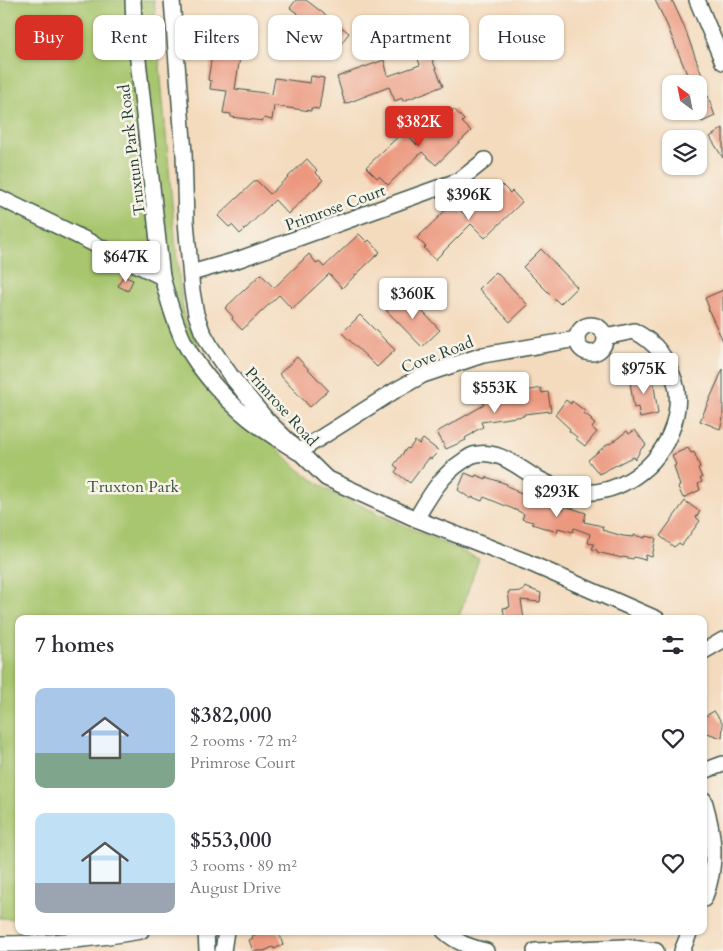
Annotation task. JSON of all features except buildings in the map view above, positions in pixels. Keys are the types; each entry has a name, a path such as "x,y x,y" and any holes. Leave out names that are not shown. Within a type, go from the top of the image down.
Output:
{"street":[{"name":"Truxtun Park Road","path":"133,0 134,24 162,277 172,313 185,343 202,368 227,398 259,426 298,452"},
{"name":"Primrose Road","path":"172,0 183,143 186,221 190,273 196,314 211,347 232,376 266,419 326,478 416,519 527,562 648,615"},
{"path":"697,0 723,62"},
{"name":"Primrose Court","path":"190,273 246,257 460,180 485,160"},
{"path":"0,198 162,277"},
{"name":"Cove Road","path":"298,452 396,390 424,375 483,355 577,339 580,330 587,325 601,328 605,337 634,331 655,344 672,374 678,398 676,415 664,446 637,476 601,492 573,492 555,487 511,461 492,454 473,455 454,467 436,486 416,519"},
{"path":"707,770 723,764"},
{"path":"707,811 714,851 707,892"},
{"path":"0,944 45,942 107,944 131,935"},
{"path":"206,935 207,951"},
{"path":"223,951 225,935"},
{"path":"449,935 468,947 486,951"},
{"path":"682,951 688,935"},
{"path":"535,951 624,947 656,951"}],"green space":[{"name":"Truxton Park","path":"0,0 154,0 155,15 93,15 93,60 159,60 184,319 219,381 267,438 299,470 331,492 479,559 459,615 15,615 15,919 0,918"}]}
